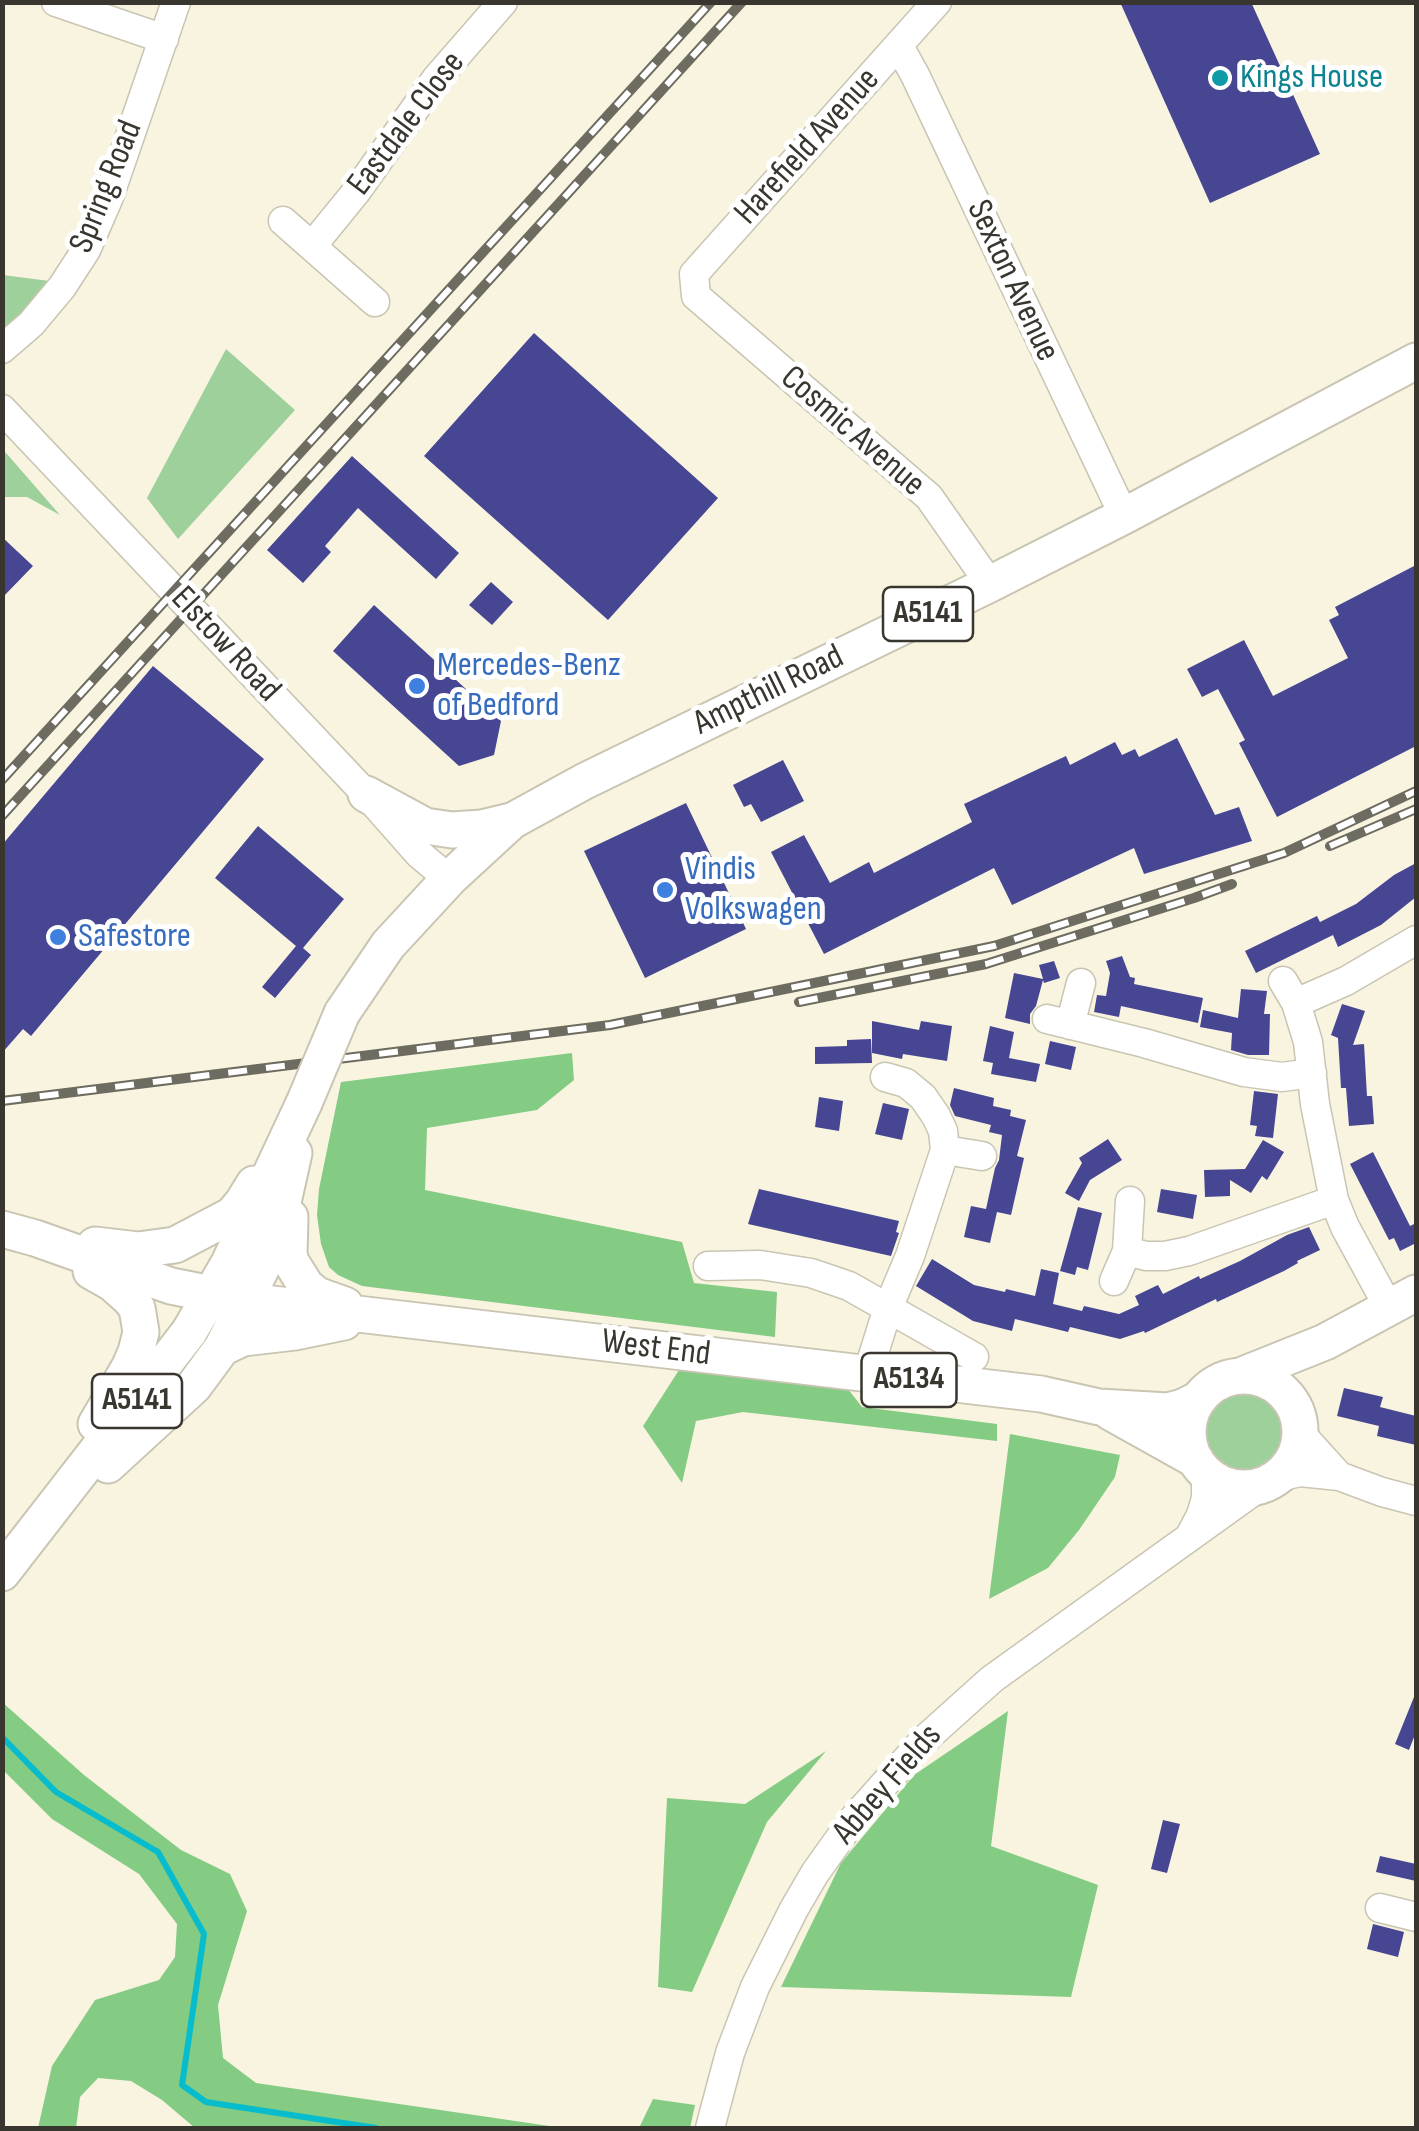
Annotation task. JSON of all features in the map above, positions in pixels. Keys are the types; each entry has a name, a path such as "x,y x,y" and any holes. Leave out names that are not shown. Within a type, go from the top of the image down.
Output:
{"main road":[{"name":"Ampthill Road","path":"304,1103 342,1014 388,945 448,879 512,821 585,780 1124,516 1416,362"},
{"path":"366,794 425,826 452,830 512,821"},
{"path":"56,1506 180,1400 222,1348 230,1297 268,1257 292,1170 304,1103"},
{"path":"19,1234 138,1250 184,1241 232,1215 244,1202 304,1103"},
{"name":"A5141","path":"2,1573 190,1332 230,1297 304,1103"},
{"path":"292,1170 288,1244 291,1262 311,1292 374,1315"},
{"path":"19,1234 156,1281 230,1297"},
{"path":"19,1234 112,1283 130,1299 140,1319 136,1352 56,1506"},
{"name":"West End","path":"230,1297 1041,1394 1099,1407 1168,1411 1199,1399"},
{"name":"A5134","path":"1199,1399 1225,1379 1325,1342 1402,1301"},
{"path":"222,1348 244,1338 374,1315"},
{"name":"A5134","path":"1201,1466 1231,1488 1244,1490 1268,1483 1294,1458 1294,1387 1325,1342"},
{"path":"1246,1374 1268,1381 1286,1394 1297,1419"},
{"path":"1199,1399 1192,1410 1188,1440 1201,1466"},
{"name":"West End","path":"1099,1407 1201,1466"}],"street":[{"path":"56,2 164,39"},
{"name":"Spring Road","path":"2,349 31,324 86,250 109,197 176,2"},
{"name":"Eastdale Close","path":"312,246 356,192 436,79 503,2"},
{"name":"Harefield Avenue","path":"696,296 694,274 937,2"},
{"name":"Sexton Avenue","path":"899,46 1124,516"},
{"path":"283,221 375,302"},
{"name":"Cosmic Avenue","path":"696,296 928,497 990,584"},
{"name":"Elstow Road","path":"2,409 419,854 448,879"},
{"path":"1402,1301 1344,1226 1334,1200 1308,1042 1289,992 1346,981 1416,940"},
{"path":"1081,983 1058,1022 1244,1072 1282,1077 1312,1074"},
{"path":"870,1376 888,1308 910,1256 945,1150 936,1116 923,1097 906,1083 885,1077"},
{"path":"945,1150 982,1156"},
{"path":"1127,1252 1165,1256 1189,1251 1334,1200"},
{"path":"1114,1281 1127,1252 1130,1201"},
{"path":"708,1266 760,1266 811,1273 849,1286 974,1357"},
{"path":"1297,1419 1340,1476"},
{"path":"1190,1537 1206,1498 1201,1466"},
{"path":"1268,1483 1300,1472 1340,1476 1416,1501"},
{"name":"Abbey Fields","path":"710,2128 754,1987 815,1873 856,1817 923,1740 969,1698 1050,1636 1268,1483"},
{"path":"1380,1908 1416,1917"}],"green space":[{"path":"3,275 57,282 3,336"},
{"path":"226,349 295,410 178,539 147,498"},
{"path":"3,451 60,515 27,497 3,497"},
{"path":"572,1053 574,1080 537,1110 427,1128 425,1190 682,1242 694,1283 777,1292 775,1337 362,1286 329,1267 317,1215 341,1082"},
{"path":"679,1370 844,1384 862,1407 997,1424 997,1441 743,1412 696,1421 682,1483 643,1426"},
{"path":"1244,1391 1260,1394 1273,1403 1282,1416 1282,1448 1273,1461 1260,1470 1244,1473 1228,1470 1215,1461 1206,1448 1203,1432 1206,1416 1215,1403 1228,1394"},
{"path":"1010,1434 1120,1455 1115,1477 1048,1568 989,1599"},
{"path":"2,1702 84,1775 181,1850 230,1874 247,1911 218,2005 223,2058 256,2083 563,2128 195,2128 162,2100 131,2081 98,2078 80,2097 76,2128 38,2128 52,2066 95,2000 159,1980 175,1957 177,1924 139,1874 52,1819 3,1770"},
{"path":"1008,1711 991,1846 1098,1885 1071,1997 781,1987 841,1863 914,1775"},
{"path":"826,1751 767,1822 692,1992 658,1987 667,1798 745,1804"},
{"path":"653,2099 695,2105 690,2128 639,2128"}],"building":[{"name":"Kings House","path":"1120,2 1251,2 1320,154 1210,203"},
{"path":"534,333 718,498 608,620 424,456"},
{"path":"352,456 459,553 436,579 358,508 325,546 331,552 303,583 267,550"},
{"path":"2,537 33,566 2,598"},
{"path":"1416,565 1416,746 1277,817 1239,743 1245,740 1218,689 1202,697 1187,669 1244,640 1273,696 1348,658 1329,620 1339,615 1335,607"},
{"path":"491,582 513,602 492,625 469,605"},
{"name":"Mercedes-Benz of Bedford","path":"374,605 501,721 494,755 459,766 333,651"},
{"name":"Safestore","path":"153,666 264,759 31,1036 23,1029 2,1053 2,845"},
{"path":"1177,738 1215,815 1239,807 1252,841 1144,874 1134,848 1012,905 994,868 824,954 771,852 804,835 830,883 869,862 874,873 972,822 964,804 1066,756 1070,765 1115,742 1122,755 1135,749 1139,757"},
{"path":"783,760 804,801 761,822 751,804 744,807 733,785"},
{"name":"Vindis Volkswagen","path":"686,803 746,929 645,978 584,851"},
{"path":"258,826 344,899 303,948 311,955 275,998 262,987 296,946 215,878"},
{"path":"1416,863 1416,897 1381,925 1338,947 1333,935 1256,973 1245,951 1317,916 1320,922 1356,904"},
{"path":"1122,956 1130,977 1135,978 1134,984 1203,998 1198,1023 1121,1006 1119,1017 1094,1012 1097,995 1106,996 1110,973 1106,961"},
{"path":"1054,961 1060,978 1044,983 1043,980 1030,1024 1005,1018 1014,973 1043,979 1039,965"},
{"path":"1241,989 1267,991 1264,1014 1270,1014 1269,1055 1231,1050 1232,1033 1200,1027 1203,1010 1238,1018"},
{"path":"1342,1004 1365,1011 1353,1045 1364,1044 1367,1096 1372,1096 1374,1124 1349,1126 1346,1088 1341,1088 1338,1038 1331,1035"},
{"path":"872,1021 919,1030 921,1021 952,1026 947,1061 872,1053"},
{"path":"990,1026 1014,1032 1009,1058 1040,1064 1036,1082 991,1074 993,1063 983,1061"},
{"path":"871,1039 872,1063 815,1064 815,1047 847,1046 847,1040"},
{"path":"1050,1041 1076,1047 1071,1070 1045,1064"},
{"path":"954,1088 994,1098 993,1106 1011,1110 1010,1116 1026,1120 1017,1156 1024,1158 1011,1215 997,1212 990,1243 964,1237 971,1206 986,1209 1002,1135 989,1132 991,1125 955,1116 950,1105"},
{"path":"1254,1091 1278,1094 1273,1138 1255,1136 1257,1126 1250,1125"},
{"path":"819,1097 843,1101 839,1131 815,1127"},
{"path":"883,1103 909,1109 902,1140 875,1134"},
{"path":"1108,1139 1122,1160 1090,1180 1079,1201 1065,1193 1082,1163 1079,1158"},
{"path":"1263,1140 1284,1152 1267,1180 1262,1176 1251,1193 1230,1180 1230,1196 1205,1197 1204,1170 1245,1169"},
{"path":"1373,1152 1410,1226 1416,1223 1416,1243 1400,1251 1394,1238 1389,1240 1350,1164"},
{"path":"759,1189 899,1221 891,1256 748,1224"},
{"path":"1161,1189 1197,1195 1193,1219 1157,1212"},
{"path":"1078,1207 1102,1213 1088,1270 1077,1267 1075,1275 1060,1271"},
{"path":"1309,1227 1320,1250 1217,1302 1216,1299 1145,1333 1120,1339 1015,1319 1012,1331 973,1321 916,1286 932,1259 974,1285 1035,1296 1041,1269 1059,1273 1053,1304 1119,1314 1139,1305 1135,1296 1158,1285 1163,1294"},
{"path":"1344,1388 1383,1397 1380,1407 1416,1416 1416,1445 1377,1436 1379,1426 1337,1416"},
{"path":"1416,1692 1416,1732 1409,1750 1395,1744"},
{"path":"1163,1820 1180,1824 1167,1873 1151,1869"},
{"path":"1380,1856 1416,1864 1416,1881 1376,1872"},
{"path":"1373,1924 1404,1932 1398,1957 1367,1949"}],"waterway":[{"path":"2,1737 56,1792 158,1852 204,1934 182,2085 206,2102 376,2128"}],"railway":[{"path":"2,780 711,2"},
{"path":"2,816 742,2"},
{"path":"2,1101 610,1025 994,946 1284,853 1416,791"},
{"path":"1330,846 1416,809"},
{"path":"799,1002 986,964 1232,884"}],"place":[{"name":"Kings House","path":"1220,78"},
{"name":"Mercedes-Benz of Bedford","path":"417,686"},
{"name":"Vindis Volkswagen","path":"665,890"},
{"name":"Safestore","path":"58,937"}]}
